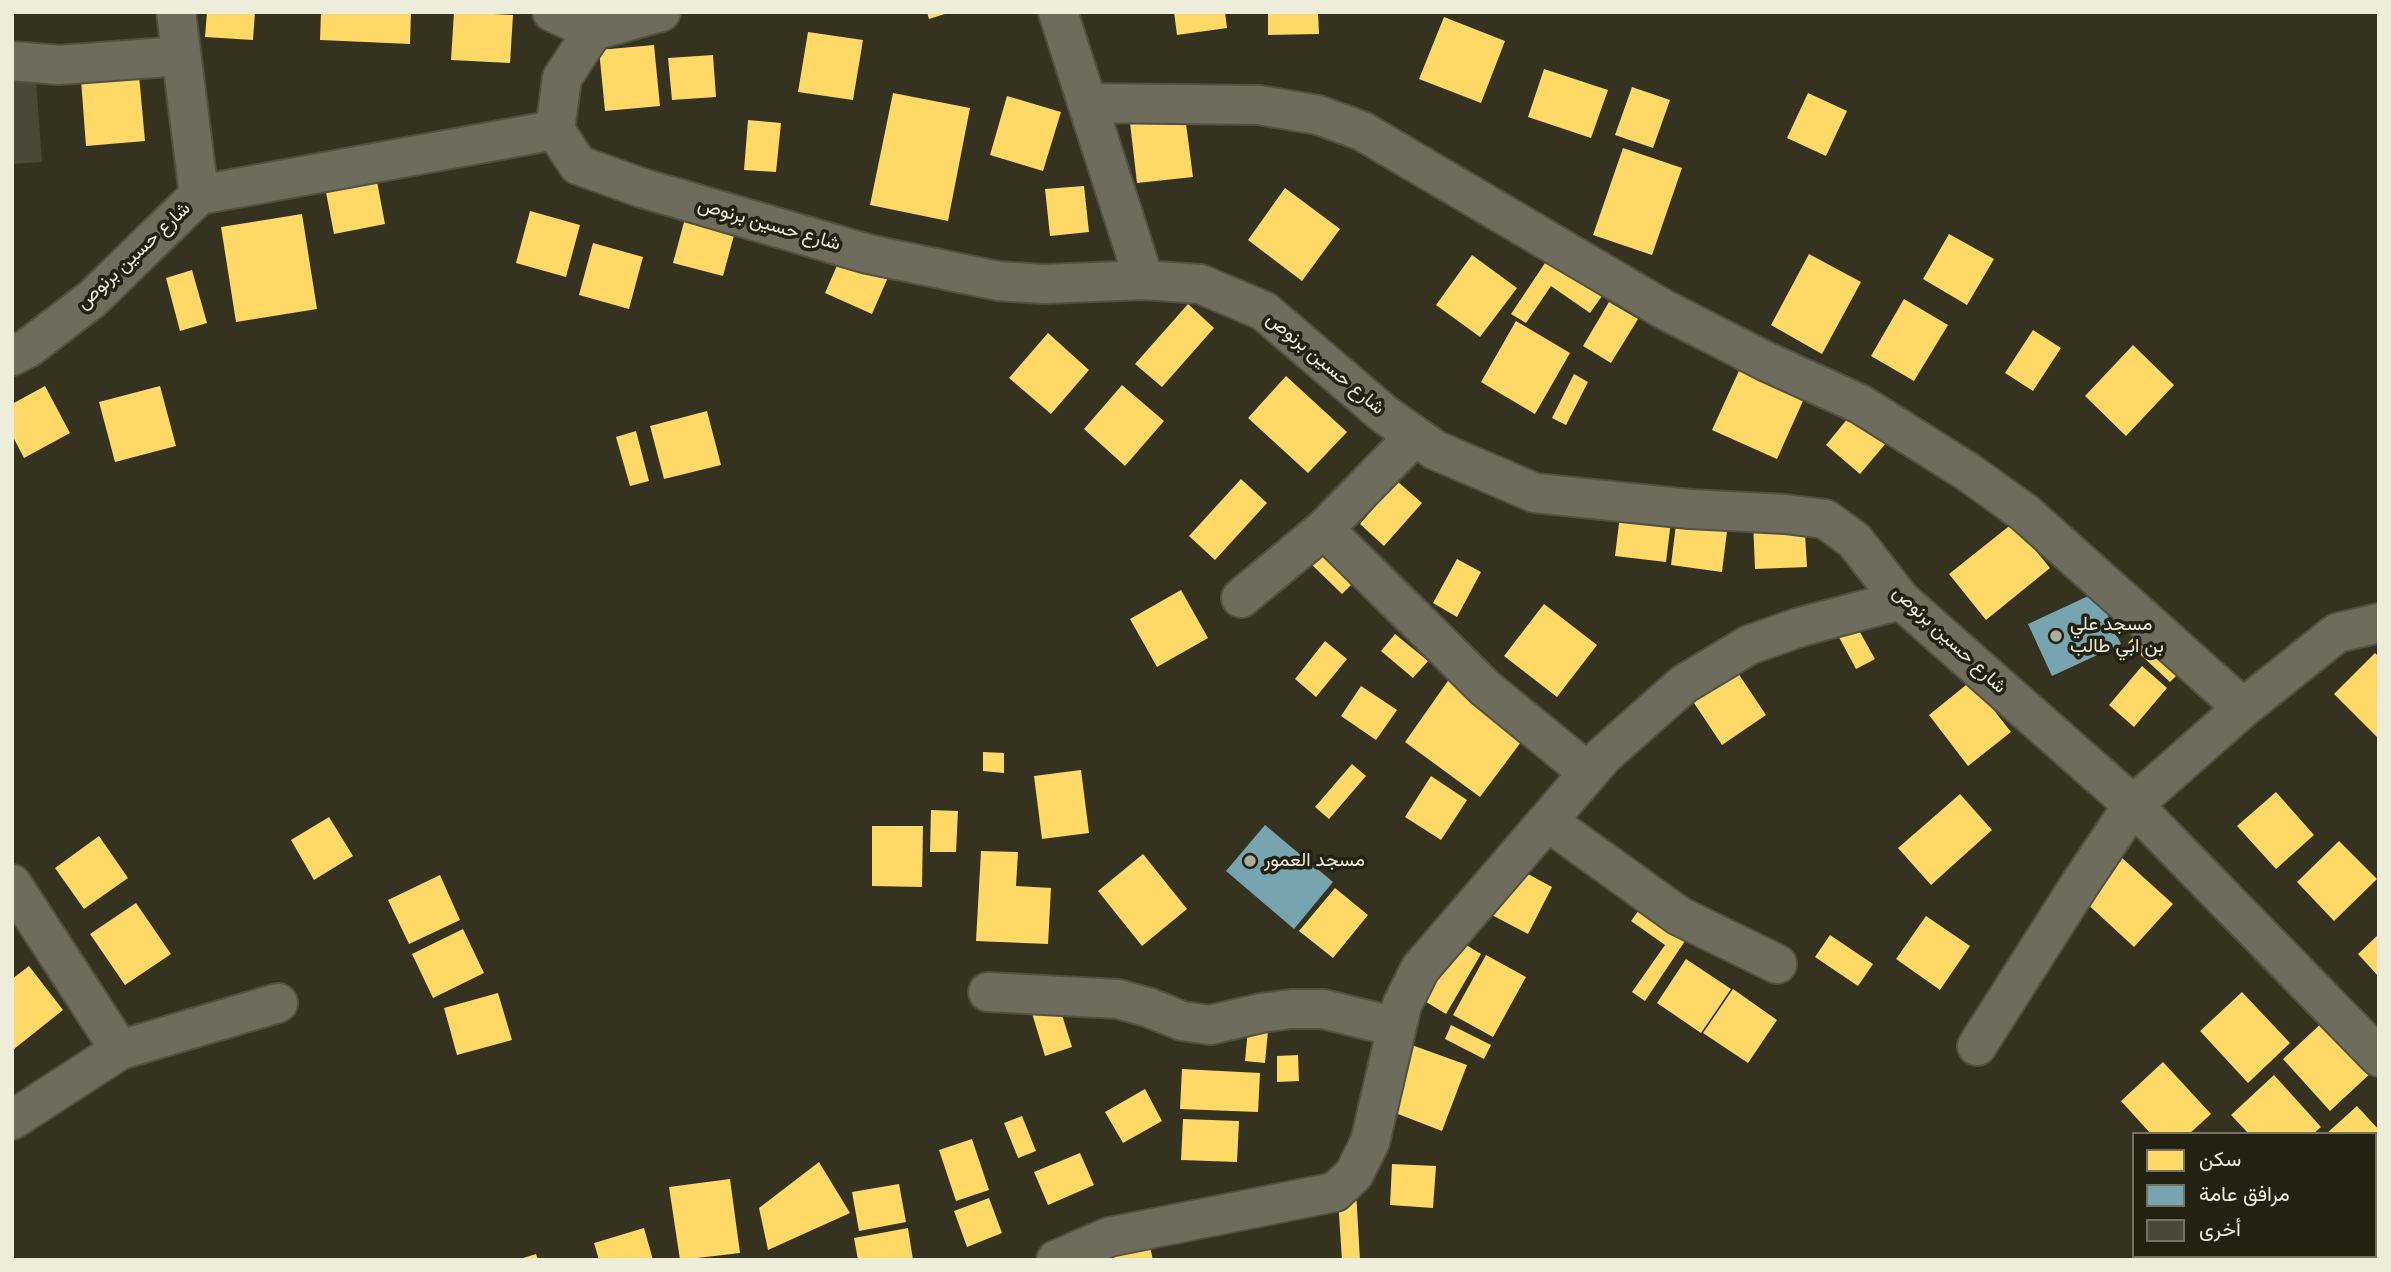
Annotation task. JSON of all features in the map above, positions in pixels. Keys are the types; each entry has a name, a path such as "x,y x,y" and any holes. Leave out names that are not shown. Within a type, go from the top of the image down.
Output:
{"street":[{"path":"176,12 198,195"},
{"path":"552,12 593,31 661,12"},
{"path":"1058,12 1144,279"},
{"path":"555,130 562,78 593,31"},
{"path":"12,61 59,65 181,56"},
{"path":"1087,103 1259,104 1318,115 1362,131 1665,310 1767,362 1860,404 1968,472 2025,513 2243,708"},
{"name":"شارع حسين برنوص","path":"12,356 28,348 92,299 198,195 555,130 578,165 642,188 868,254 998,281 1044,284 1144,279 1200,284 1264,312 1384,414 1435,450 1535,492 1690,509 1825,519 1854,540 1902,600 2133,805 2379,1057"},
{"path":"1241,598 1324,529 1415,436"},
{"path":"1324,529 1485,688 1588,773"},
{"path":"1056,1260 1109,1237 1335,1192 1354,1174 1370,1142 1402,1005 1420,969 1603,756 1684,684 1749,645 1800,627 1902,600"},
{"path":"1977,1046 2133,805 2243,708 2337,633 2379,623"},
{"path":"1547,821 1679,916 1777,964"},
{"path":"12,884 120,1050"},
{"path":"988,992 1118,999 1182,1021 1210,1026 1261,1013 1323,1009 1396,1027"},
{"path":"12,1120 120,1050 278,1003"}],"building: سكن":[{"path":"207,12 255,12 253,40 205,37"},
{"path":"321,12 411,12 410,44 320,40"},
{"path":"454,12 513,15 510,63 451,60"},
{"path":"927,12 948,12 948,13 929,19"},
{"path":"1174,12 1225,12 1227,28 1177,35"},
{"path":"1268,12 1318,12 1319,34 1268,35"},
{"path":"1444,17 1505,41 1481,103 1419,79"},
{"path":"808,32 863,40 853,100 798,92"},
{"path":"654,45 660,106 605,111 599,50"},
{"path":"713,55 716,97 672,100 668,58"},
{"path":"1544,69 1608,90 1591,138 1528,117"},
{"path":"139,75 145,141 86,146 81,80"},
{"path":"1632,87 1670,100 1653,148 1615,135"},
{"path":"893,93 970,108 948,221 870,205"},
{"path":"1808,93 1847,111 1826,156 1787,138"},
{"path":"1007,96 1061,112 1043,171 990,155"},
{"path":"1185,116 1193,177 1137,183 1130,123"},
{"path":"748,120 781,123 776,172 744,170"},
{"path":"1623,148 1682,168 1652,255 1593,235"},
{"path":"375,171 385,224 334,234 324,182"},
{"path":"1084,186 1089,232 1050,236 1045,189"},
{"path":"1285,188 1340,229 1302,281 1248,240"},
{"path":"530,211 580,225 566,277 516,263"},
{"path":"687,211 737,224 723,276 673,263"},
{"path":"302,214 317,309 236,322 221,227"},
{"path":"1949,234 1994,259 1967,305 1923,279"},
{"path":"593,243 643,257 629,309 579,295"},
{"path":"842,254 889,275 872,314 825,293"},
{"path":"1809,254 1861,282 1822,354 1771,325"},
{"path":"1472,255 1517,288 1480,337 1436,305"},
{"path":"1547,260 1602,296 1590,313 1551,286 1526,323 1511,314"},
{"path":"192,270 207,323 180,331 166,278"},
{"path":"1904,299 1948,325 1914,381 1871,356"},
{"path":"1609,302 1638,319 1611,363 1583,346"},
{"path":"1188,304 1214,328 1162,387 1135,364"},
{"path":"1516,321 1570,353 1535,414 1481,382"},
{"path":"2033,330 2061,348 2033,391 2005,373"},
{"path":"1048,333 1089,370 1051,414 1009,378"},
{"path":"2133,345 2174,385 2126,436 2085,396"},
{"path":"1743,362 1807,392 1777,459 1712,430"},
{"path":"1574,374 1588,382 1566,425 1552,418"},
{"path":"1286,376 1347,432 1308,473 1248,418"},
{"path":"1122,385 1164,421 1125,466 1084,429"},
{"path":"45,386 70,433 24,458 12,435 12,404"},
{"path":"160,386 176,446 115,462 99,402"},
{"path":"1857,407 1892,436 1860,474 1826,445"},
{"path":"707,411 721,465 664,479 650,426"},
{"path":"636,431 649,481 630,486 616,437"},
{"path":"1241,479 1267,503 1215,560 1189,536"},
{"path":"1397,481 1422,503 1384,546 1360,524"},
{"path":"1621,507 1672,513 1666,562 1615,556"},
{"path":"1677,516 1728,523 1722,572 1671,565"},
{"path":"1804,517 1807,567 1755,569 1753,520"},
{"path":"2013,523 2050,568 1986,620 1949,574"},
{"path":"1323,546 1357,579 1342,594 1308,561"},
{"path":"1457,559 1481,572 1457,617 1433,603"},
{"path":"1181,590 1208,638 1157,667 1130,619"},
{"path":"1544,604 1597,645 1557,697 1504,656"},
{"path":"1852,618 1875,659 1856,669 1834,628"},
{"path":"2142,629 2184,668 2170,682 2128,643"},
{"path":"1395,634 1428,661 1413,678 1381,651"},
{"path":"1325,641 1347,659 1316,697 1295,679"},
{"path":"2375,653 2379,657 2379,739 2334,694"},
{"path":"2142,666 2167,688 2134,727 2109,705"},
{"path":"1736,670 1766,715 1722,745 1692,700"},
{"path":"1450,678 1527,734 1480,797 1405,742"},
{"path":"1971,681 2011,732 1968,766 1929,715"},
{"path":"1361,686 1397,710 1376,740 1341,716"},
{"path":"983,752 1004,753 1004,773 983,771"},
{"path":"1352,764 1366,776 1329,819 1315,807"},
{"path":"1081,770 1089,833 1042,839 1034,776"},
{"path":"1431,776 1467,800 1441,840 1405,817"},
{"path":"2276,792 2314,835 2276,869 2237,826"},
{"path":"1960,794 1992,830 1931,885 1898,848"},
{"path":"931,810 958,811 956,852 930,852"},
{"path":"329,817 353,856 314,880 291,840"},
{"path":"872,826 923,826 922,887 872,886"},
{"path":"99,836 128,878 84,909 55,868"},
{"path":"2339,841 2377,879 2334,921 2297,882"},
{"path":"981,851 1018,852 1016,886 1051,888 1048,944 976,941"},
{"path":"1143,854 1187,909 1142,946 1098,891"},
{"path":"2121,857 2173,904 2134,947 2082,899"},
{"path":"1513,866 1552,887 1528,934 1488,913"},
{"path":"440,875 460,920 409,944 388,900"},
{"path":"1335,888 1368,915 1333,958 1299,931"},
{"path":"136,903 171,954 125,985 90,934"},
{"path":"1639,910 1685,941 1645,1001 1632,992 1665,945 1631,921"},
{"path":"1926,916 1970,946 1940,990 1896,959"},
{"path":"463,929 484,973 433,998 412,954"},
{"path":"2379,934 2379,977 2358,954"},
{"path":"1830,935 1873,964 1858,986 1815,957"},
{"path":"1458,940 1481,954 1446,1014 1423,1000"},
{"path":"1486,955 1526,977 1493,1037 1453,1015"},
{"path":"1686,959 1731,989 1701,1033 1657,1003"},
{"path":"29,966 63,1010 14,1049 12,979"},
{"path":"1733,989 1777,1020 1748,1063 1703,1033"},
{"path":"2242,992 2290,1043 2248,1083 2200,1031"},
{"path":"498,993 512,1040 457,1055 444,1008"},
{"path":"1058,1002 1072,1047 1045,1056 1031,1010"},
{"path":"1249,1018 1269,1020 1265,1063 1245,1061"},
{"path":"2325,1020 2373,1071 2330,1111 2283,1059"},
{"path":"1451,1025 1491,1045 1484,1059 1445,1039"},
{"path":"1409,1044 1467,1065 1442,1131 1385,1109"},
{"path":"1298,1055 1299,1081 1277,1082 1277,1056"},
{"path":"2163,1062 2211,1114 2191,1132 2149,1132 2121,1101"},
{"path":"1182,1069 1260,1073 1258,1112 1180,1109"},
{"path":"2274,1075 2321,1127 2315,1132 2247,1132 2231,1115"},
{"path":"1145,1089 1162,1121 1123,1143 1105,1112"},
{"path":"2357,1106 2379,1130 2379,1181 2377,1182 2377,1132 2328,1132"},
{"path":"1022,1116 1036,1151 1018,1158 1004,1123"},
{"path":"1183,1119 1239,1121 1237,1162 1181,1160"},
{"path":"972,1139 989,1190 956,1201 939,1150"},
{"path":"1080,1153 1094,1185 1048,1205 1034,1172"},
{"path":"819,1162 850,1213 768,1250 759,1208"},
{"path":"1392,1164 1436,1166 1433,1208 1390,1205"},
{"path":"730,1179 740,1253 680,1260 669,1187"},
{"path":"899,1184 906,1222 859,1231 852,1192"},
{"path":"1356,1191 1360,1260 1342,1260 1338,1199"},
{"path":"989,1198 1002,1233 967,1247 954,1211"},
{"path":"644,1228 653,1260 599,1260 594,1243"},
{"path":"908,1228 913,1260 858,1260 854,1238"},
{"path":"1150,1247 1153,1260 1112,1260 1111,1255"},
{"path":"536,1254 538,1260 520,1260 520,1259"}],"building: مرافق عامة":[{"path":"2097,592 2121,644 2052,676 2028,624"},
{"path":"1265,825 1333,882 1294,929 1226,871"}],"building: أخرى":[{"path":"35,68 42,162 12,164 12,70"}],"place":[{"name":"مسجد علي بن ابي طالب","path":"2056,636"},
{"name":"مسجد العمور","path":"1250,861"}]}
